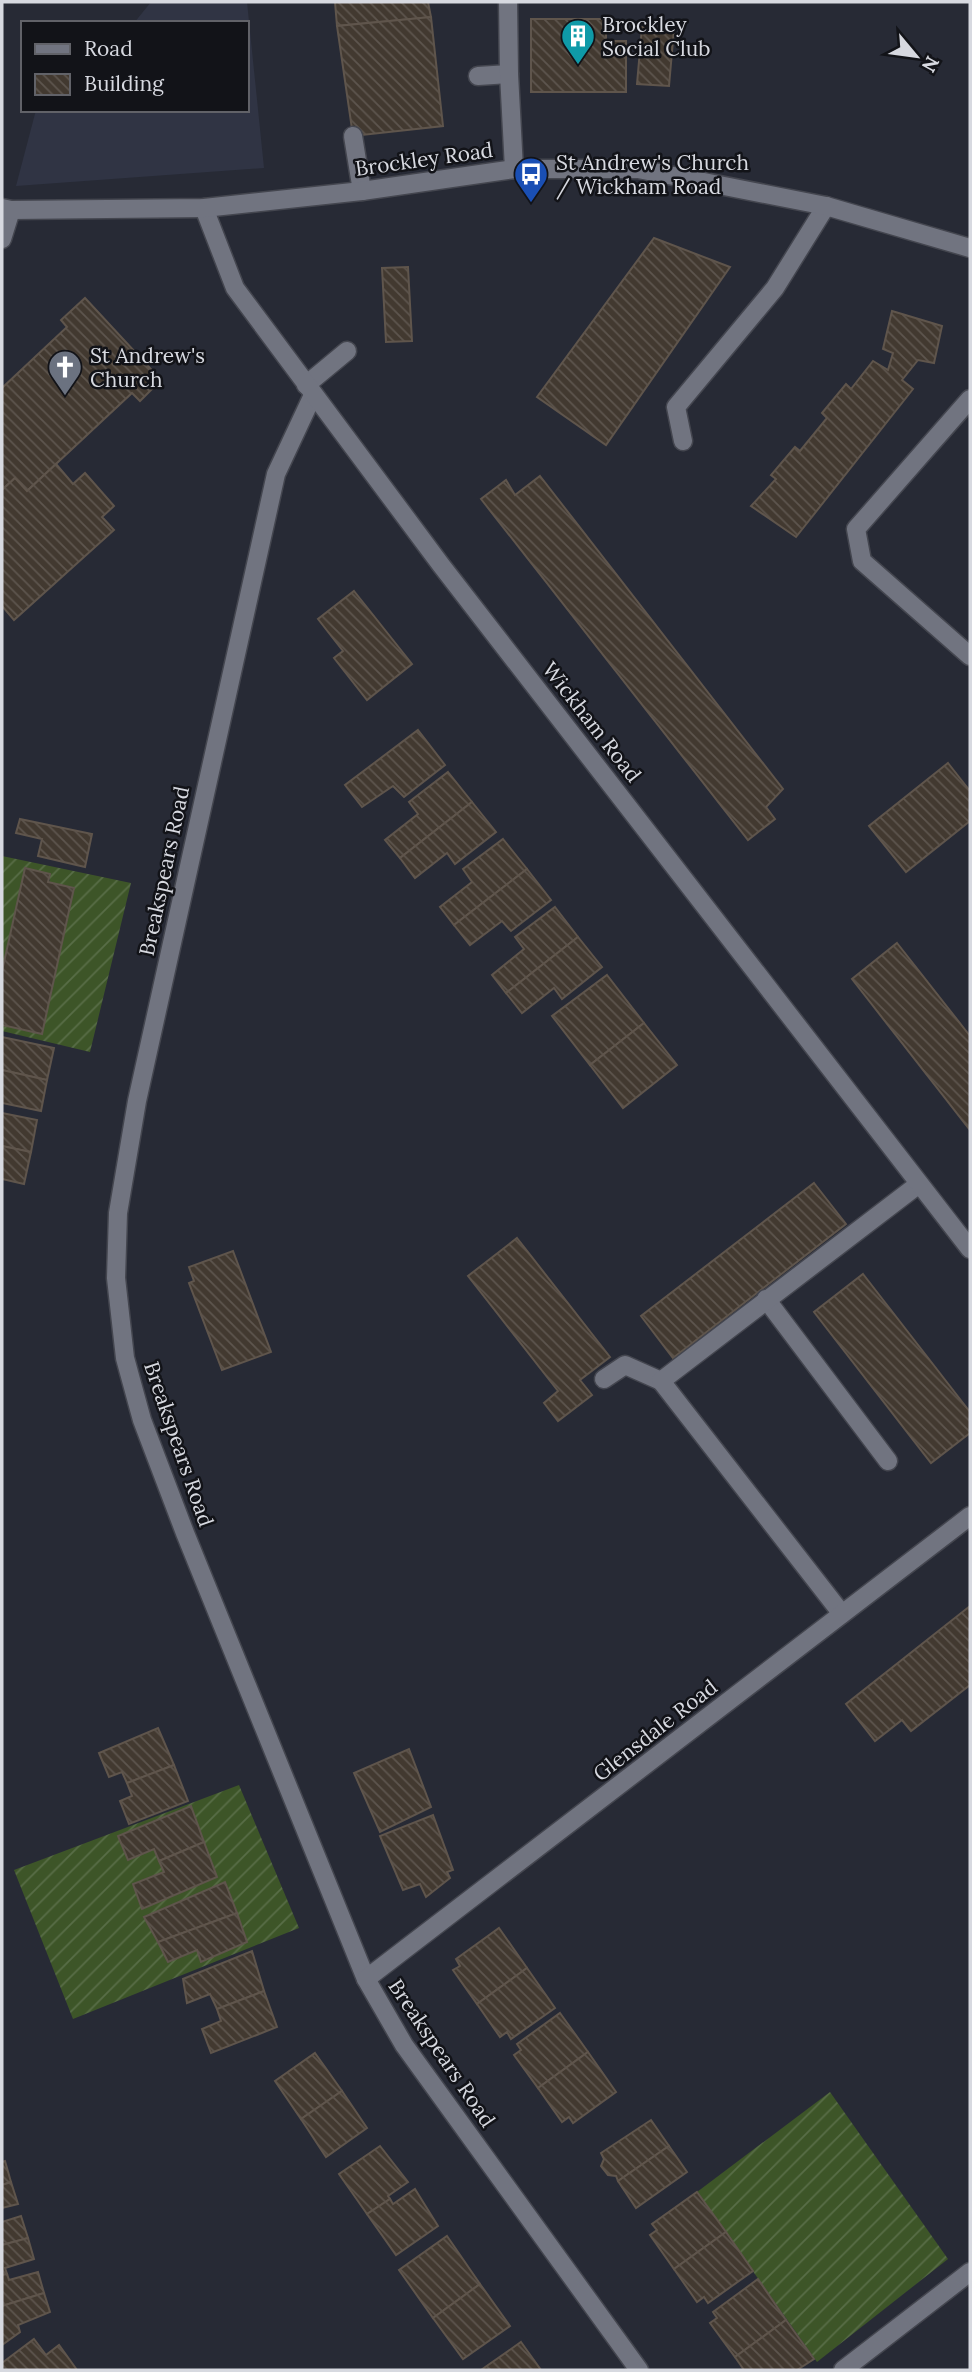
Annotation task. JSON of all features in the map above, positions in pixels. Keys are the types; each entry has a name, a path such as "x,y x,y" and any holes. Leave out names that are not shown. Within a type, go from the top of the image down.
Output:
{"street":[{"path":"508,2 514,169"},
{"path":"478,76 509,74"},
{"path":"353,136 362,191"},
{"name":"Brockley Road","path":"6,209 204,208 362,191 514,169 638,169 825,206 970,248"},
{"path":"683,441 676,407 775,288 825,206"},
{"name":"Wickham Road","path":"204,208 235,288 310,390 441,565 970,1249"},
{"path":"2,239 6,209"},
{"path":"310,390 347,351"},
{"name":"Breakspears Road","path":"310,390 276,474 137,1101 118,1213 116,1278 125,1358 142,1420 185,1533 366,1979 404,2045 639,2370"},
{"path":"970,399 856,528 862,561 970,656"},
{"path":"661,1381 919,1184"},
{"path":"766,1299 888,1461"},
{"path":"604,1379 625,1365 661,1381 842,1614"},
{"name":"Glensdale Road","path":"366,1979 970,1516"},
{"path":"843,2370 970,2272"}],"shaded area":[{"path":"151,2 247,2 264,168 16,186 35,112 248,112 248,21 136,21"}],"green space":[{"path":"2,856 131,883 90,1052 2,1031 2,1025 42,1034 50,874 25,869 2,971"},
{"path":"239,1785 299,1928 73,2019 14,1870","holes":["226,1883 247,1942 202,1961 197,1950 168,1962 145,1916"]},
{"path":"830,2092 948,2259 817,2362 697,2192"}],"building":[{"path":"335,2 428,2 431,17 337,26"},
{"path":"431,17 443,126 353,136 337,26"},
{"name":"Brockley Social Club","path":"531,19 606,19 606,41 626,41 626,92 531,92"},
{"path":"642,27 674,29 669,86 637,84"},
{"path":"654,238 730,267 606,445 537,397"},
{"path":"408,267 412,341 386,342 382,268"},
{"name":"St Andrew's Church","path":"85,298 161,380 140,401 132,393 27,491 15,478 2,490 2,388 67,327 61,320"},
{"path":"892,311 942,326 934,363 918,360 902,380 913,389 796,537 751,506 776,479 771,475 795,447 800,451 827,418 822,413 846,384 851,389 873,361 888,370 893,353 883,349"},
{"path":"56,464 73,484 85,473 114,506 102,517 114,530 14,620 2,606 2,490 15,478 27,491"},
{"path":"540,476 783,789 766,807 775,819 748,840 481,499 506,480 515,495"},
{"path":"354,591 412,664 367,700 334,658 343,651 318,619"},
{"path":"418,730 445,765 404,797 393,786 362,807 345,785"},
{"path":"948,763 970,791 970,821 906,872 869,826"},
{"path":"448,772 472,802 400,858 385,840 418,814 409,802"},
{"path":"472,802 496,832 455,864 447,853 415,878 400,858"},
{"path":"20,819 92,834 85,867 38,856 42,839 16,833"},
{"path":"503,839 527,869 454,925 440,907 472,882 463,869"},
{"path":"25,868 50,874 48,882 74,888 42,1034 2,1025 2,971"},
{"path":"527,869 551,900 511,931 502,921 470,945 454,925"},
{"path":"555,907 578,937 506,993 492,975 524,949 515,937"},
{"path":"578,937 602,967 562,999 554,988 522,1013 506,993"},
{"path":"897,943 970,1036 970,1130 852,979"},
{"path":"607,975 644,1023 590,1065 552,1016"},
{"path":"644,1023 677,1065 623,1108 590,1065"},
{"path":"2,1037 54,1048 47,1080 2,1070"},
{"path":"2,1070 47,1080 41,1111 2,1103"},
{"path":"2,1113 37,1120 31,1152 2,1146"},
{"path":"2,1146 31,1152 24,1184 2,1179"},
{"path":"814,1183 846,1224 673,1358 641,1316"},
{"path":"517,1238 610,1357 580,1380 592,1395 558,1421 544,1403 558,1391 468,1276"},
{"path":"233,1251 271,1352 222,1370 189,1283 194,1281 189,1267"},
{"path":"863,1274 970,1412 970,1433 931,1463 814,1312"},
{"path":"970,1606 970,1685 911,1731 902,1720 875,1741 846,1704"},
{"path":"158,1728 174,1765 127,1783 122,1772 109,1777 99,1753"},
{"path":"409,1749 431,1807 380,1832 354,1773"},
{"path":"174,1765 188,1801 129,1824 120,1801 132,1796 127,1783"},
{"path":"191,1806 204,1842 159,1861 154,1849 128,1860 118,1836"},
{"path":"433,1815 453,1870 447,1872 450,1878 426,1897 420,1884 403,1890 380,1836"},
{"path":"204,1842 217,1877 142,1909 133,1884 164,1872 159,1861"},
{"path":"225,1882 237,1913 158,1942 144,1917"},
{"path":"237,1913 247,1942 201,1962 197,1950 168,1962 158,1942"},
{"path":"499,1928 527,1968 477,2004 453,1970 460,1966 456,1959"},
{"path":"252,1951 264,1991 217,2009 210,1994 187,2003 183,1979"},
{"path":"527,1968 555,2008 511,2039 507,2032 500,2037 477,2004"},
{"path":"264,1991 277,2027 211,2053 202,2029 221,2021 217,2009"},
{"path":"560,2013 588,2052 538,2088 514,2055 521,2050 517,2044"},
{"path":"588,2052 616,2092 573,2123 569,2117 562,2122 538,2088"},
{"path":"315,2053 342,2091 301,2119 275,2081"},
{"path":"342,2091 367,2128 326,2157 301,2119"},
{"path":"651,2120 669,2146 618,2181 616,2176 608,2175 601,2166 604,2159 601,2153"},
{"path":"380,2146 408,2182 388,2196 390,2199 367,2214 339,2174"},
{"path":"669,2146 687,2172 636,2208 618,2181"},
{"path":"5,2161 11,2182 2,2185 2,2162"},
{"path":"11,2182 18,2204 2,2208 2,2185"},
{"path":"415,2189 438,2226 396,2255 367,2214 390,2199 393,2204"},
{"path":"697,2192 726,2232 674,2269 650,2235 657,2230 652,2224"},
{"path":"21,2216 28,2238 2,2245 2,2222"},
{"path":"726,2232 753,2271 708,2303 704,2297 697,2302 674,2269"},
{"path":"447,2236 480,2284 433,2318 399,2270"},
{"path":"28,2238 34,2259 5,2268 7,2274 2,2275 2,2245"},
{"path":"38,2272 44,2293 2,2306 2,2275 7,2274 9,2280"},
{"path":"758,2279 786,2320 735,2357 710,2323 717,2318 713,2312"},
{"path":"480,2284 510,2326 463,2359 433,2318"},
{"path":"44,2293 50,2312 18,2325 20,2332 2,2345 2,2306"},
{"path":"786,2320 814,2359 797,2370 744,2370 735,2357"},
{"path":"34,2339 46,2355 59,2345 77,2370 2,2370 2,2363"},
{"path":"521,2342 541,2370 481,2370"}],"place":[{"name":"Brockley Social Club","path":"578,66"},
{"name":"St Andrew's Church / Wickham Road","path":"531,204"},
{"name":"St Andrew's Church","path":"65,397"}]}
